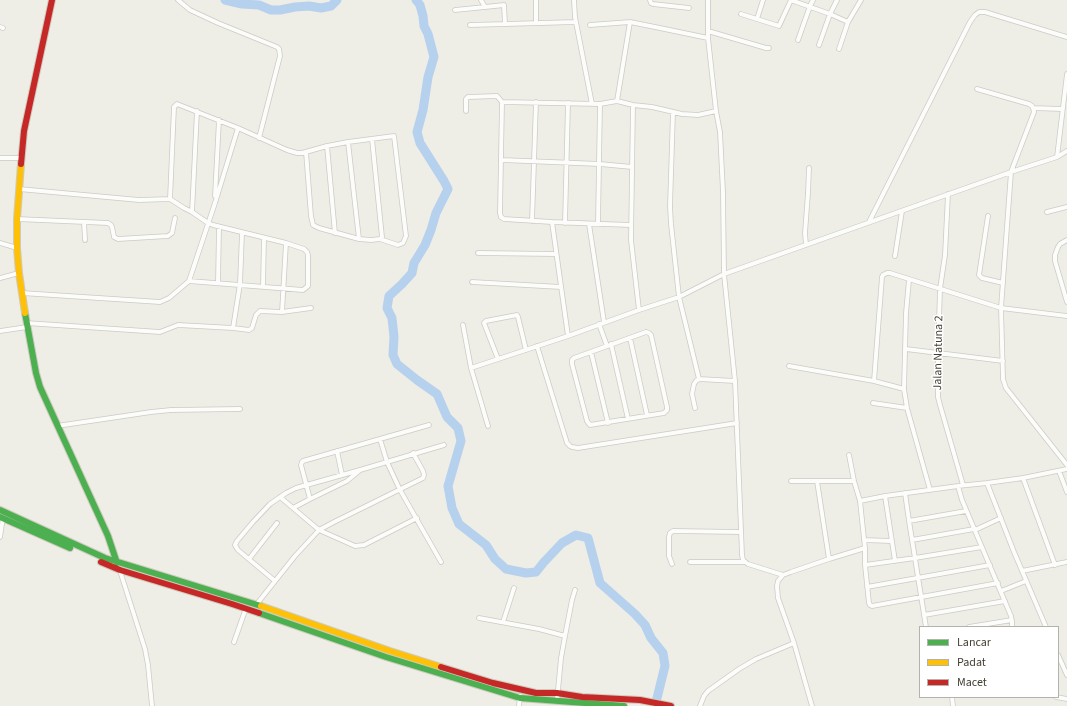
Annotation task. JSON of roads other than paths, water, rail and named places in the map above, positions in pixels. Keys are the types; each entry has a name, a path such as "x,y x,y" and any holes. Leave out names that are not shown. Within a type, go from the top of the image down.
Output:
{"main road":[{"path":"52,0 24,131 17,219 19,273 36,372 45,400 108,536 120,570"},
{"path":"2,514 120,570 253,611 386,657 520,698 624,706"},
{"path":"43,533 117,562 256,604 390,651 493,683 536,693 640,700 670,706"},
{"path":"337,640 339,633"}],"street":[{"path":"178,0 190,10 279,49 280,56 259,138"},
{"path":"481,0 485,7"},
{"path":"536,0 536,23"},
{"path":"574,0 576,22 592,104"},
{"path":"650,0 653,4 689,8"},
{"path":"708,0 708,38 716,111 720,132 723,192 724,274 736,381 742,555 744,562"},
{"path":"757,19 763,0"},
{"path":"741,14 779,26 791,0 810,6 848,22"},
{"path":"798,40 813,0"},
{"path":"819,45 830,14 837,0"},
{"path":"839,49 848,22 861,0"},
{"path":"455,10 504,5 505,24"},
{"path":"869,222 975,14 985,12 1067,37"},
{"path":"470,25 576,22"},
{"path":"590,25 630,22 708,38"},
{"path":"617,102 630,22"},
{"path":"708,31 769,48"},
{"path":"1057,157 1067,74"},
{"path":"977,90 1029,104 1032,106 1034,112 1011,172 1001,308 1004,382 1006,388 1067,465"},
{"path":"466,111 466,99 468,98 497,96 502,102 500,216 504,219 630,225"},
{"path":"502,102 600,104 617,102 694,115 716,111"},
{"path":"532,221 536,102"},
{"path":"565,222 568,103"},
{"path":"170,199 175,106 177,104 220,120 297,153 348,142 394,136 406,236 403,243 398,245 380,239 359,239 315,227 312,222 306,152"},
{"path":"598,223 600,104"},
{"path":"633,105 630,225 631,250 639,310"},
{"path":"1033,108 1064,107"},
{"path":"192,212 197,111"},
{"path":"672,112 670,215 679,297 700,379"},
{"path":"215,203 220,120"},
{"path":"22,293 160,302 169,298 189,281 238,128"},
{"path":"372,139 382,237 380,239"},
{"path":"348,142 359,239"},
{"path":"326,146 335,233"},
{"path":"472,368 679,297 724,274 948,194 1057,157 1067,152"},
{"path":"0,158 21,158"},
{"path":"502,160 600,164 632,167"},
{"path":"806,245 805,232 809,168"},
{"path":"19,189 140,200 170,199 208,223 304,249 308,253 308,283 306,288 303,290 189,281"},
{"name":"Jalan Natuna 2","path":"948,194 940,289 938,397 960,485 962,500 1002,591 1012,616 1012,620"},
{"path":"1047,212 1067,207"},
{"path":"895,256 902,211"},
{"path":"988,216 979,275 982,278 1003,283"},
{"path":"17,219 109,223 112,227 114,237 118,239 168,236 172,234 175,218"},
{"path":"84,222 85,240"},
{"path":"552,222 568,336"},
{"path":"589,224 602,323 628,419"},
{"path":"218,283 219,227"},
{"path":"233,328 240,284 242,233"},
{"path":"263,286 264,238"},
{"path":"1067,240 1058,247 1055,255 1055,261 1067,302"},
{"path":"0,243 17,248"},
{"path":"282,312 286,244"},
{"path":"478,253 556,254"},
{"path":"0,278 19,273"},
{"path":"874,381 882,278 886,274 890,273 1001,308 1067,316"},
{"path":"909,280 906,313 904,389 907,408 930,490"},
{"path":"472,282 561,287"},
{"path":"0,331 27,325 160,332 178,325 250,329 253,327 256,315 259,312 282,312 311,308"},
{"path":"498,359 484,323 486,321 516,315 526,350"},
{"path":"463,326 472,368 488,426"},
{"path":"646,332 650,334 667,410 664,413 591,425 588,423 572,360 630,338 646,332"},
{"path":"630,338 647,415"},
{"path":"537,346 567,443 572,447 578,448 737,423"},
{"path":"906,349 1003,361"},
{"path":"591,352 608,422"},
{"path":"789,366 874,381 904,389"},
{"path":"694,408 694,382 700,379 736,381"},
{"path":"873,403 907,408"},
{"path":"57,426 171,410 240,409"},
{"path":"310,499 301,465 302,461 429,425"},
{"path":"380,439 387,462 400,490 441,562"},
{"path":"275,581 238,550 236,543 262,512 280,497 296,488 444,445"},
{"path":"336,451 342,475"},
{"path":"253,611 256,604 295,556 319,530 421,479 424,475 423,471 413,454"},
{"path":"849,455 860,501 867,587 870,605 872,606 998,583"},
{"path":"860,501 960,485 1023,478 1067,469"},
{"path":"293,508 347,481 360,470"},
{"path":"1059,471 1067,492"},
{"path":"1023,478 1055,565"},
{"path":"817,481 829,559"},
{"path":"791,482 854,481"},
{"path":"987,483 1046,626"},
{"path":"905,493 926,626"},
{"path":"885,496 895,561"},
{"path":"280,497 319,530 354,546 364,545 417,518"},
{"path":"909,521 966,511"},
{"path":"0,537 2,514"},
{"path":"912,540 975,529 1001,518"},
{"path":"249,559 277,523"},
{"path":"672,564 669,556 669,536 673,531 741,532"},
{"path":"864,540 891,542"},
{"path":"865,565 982,547"},
{"path":"812,706 794,643 785,619 777,589 778,581 783,575 865,548"},
{"path":"690,562 744,562 783,575"},
{"path":"1022,571 1067,562"},
{"path":"867,587 990,565"},
{"path":"120,570 145,649 152,706"},
{"path":"1002,591 1026,581"},
{"path":"503,622 514,588"},
{"path":"557,701 561,658 575,590"},
{"path":"924,615 1005,601"},
{"path":"234,642 248,602"},
{"path":"479,618 539,629 565,636"},
{"path":"975,626 1012,620 1012,626"},
{"path":"700,706 708,691 739,670 756,659 794,643"},
{"path":"1059,657 1067,675"},
{"path":"519,706 520,690"}],"waterway":[{"path":"225,0 242,4 259,5 271,10 309,6 321,8 331,6 337,0"},
{"path":"416,0 420,5 424,26 428,34 434,57 428,77 423,110 417,132 420,143 448,189 436,213 425,245 414,263 412,273 389,296 387,308 392,318 394,337 393,355 397,364 437,394 447,417 458,428 461,441 448,486 452,508 459,524 486,545 495,559 506,569 526,573 536,572 562,543 576,535 588,538 600,583 635,614 645,625 651,638 663,653 665,666 655,706"}]}
